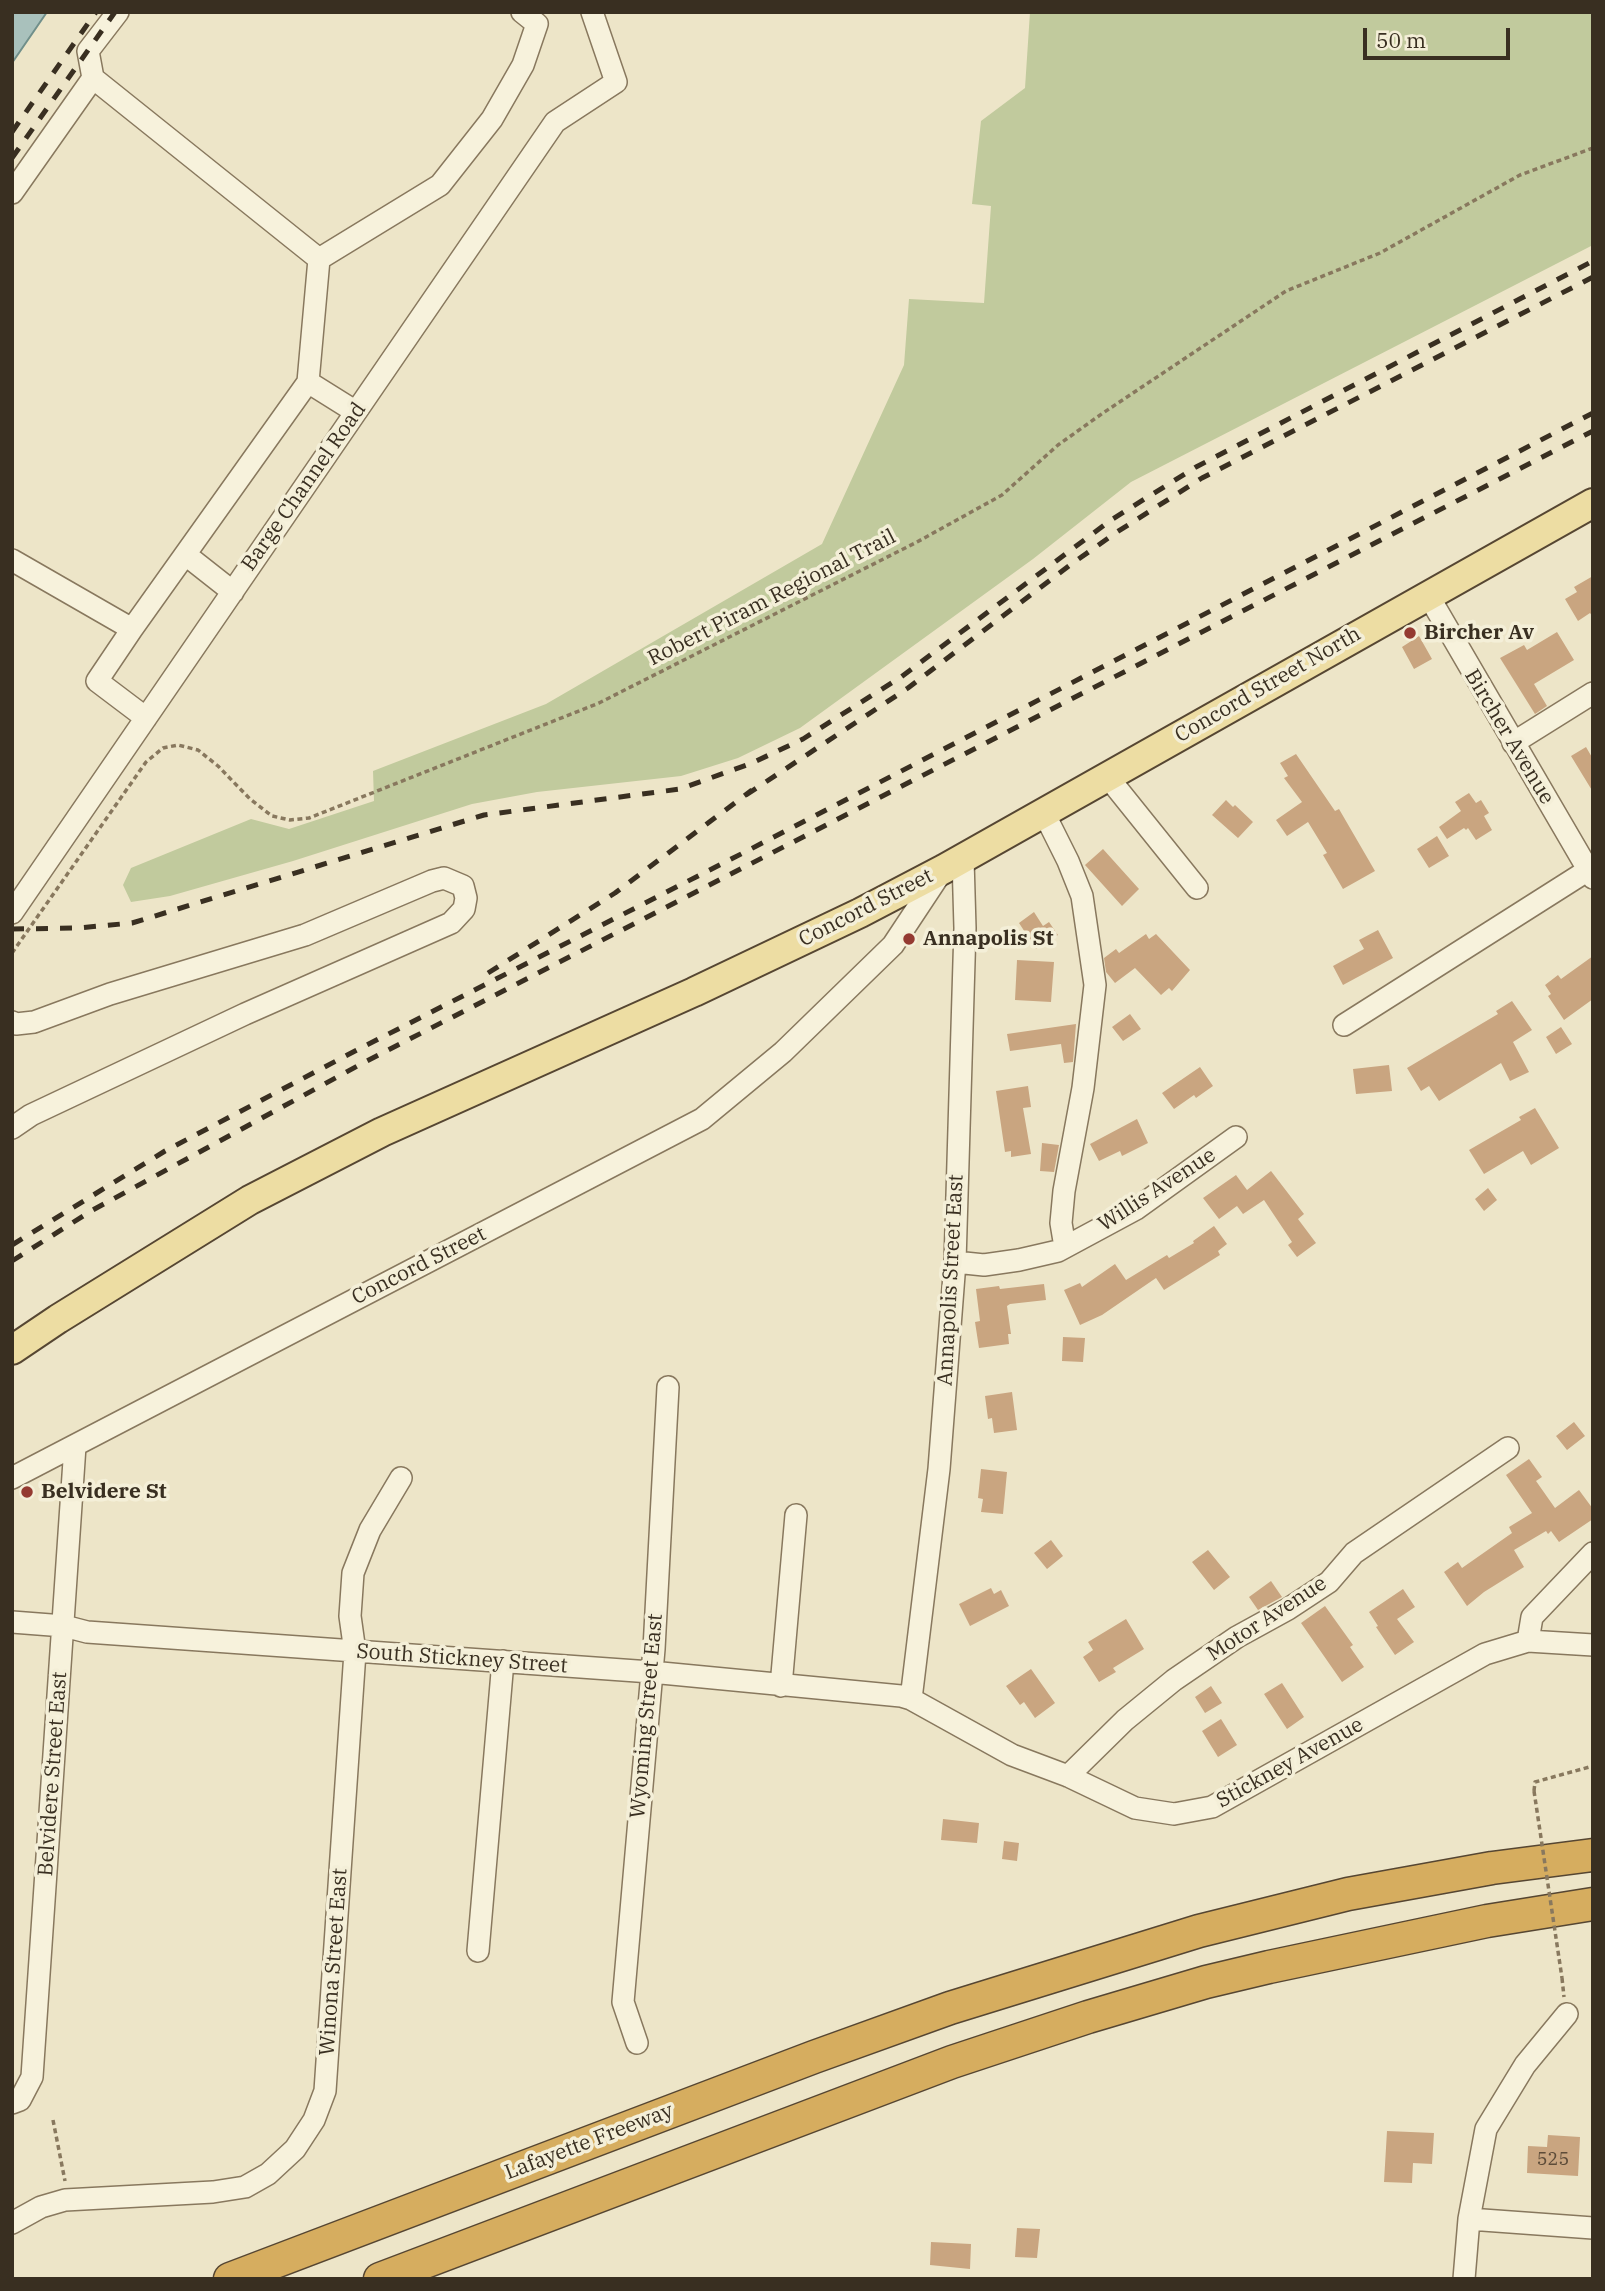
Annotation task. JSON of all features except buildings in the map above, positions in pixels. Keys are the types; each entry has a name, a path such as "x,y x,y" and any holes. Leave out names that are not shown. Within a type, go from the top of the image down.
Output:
{"highway":[{"name":"Lafayette Freeway","path":"230,2279 950,2008 1199,1931 1348,1894 1492,1868 1593,1855"},
{"path":"380,2279 952,2062 1088,2017 1219,1979 1487,1921 1593,1904"}],"main road":[{"name":"Concord Street North","path":"953,864 1593,503"},
{"name":"Concord Street","path":"12,1350 250,1200 370,1138 694,992 851,918 953,864"}],"street":[{"path":"118,12 88,51 93,78 319,259"},
{"name":"Barge Channel Road","path":"12,913 555,122 616,82 593,12"},
{"path":"319,259 440,185 492,119 523,65 534,16"},
{"path":"12,193 93,78"},
{"path":"146,718 97,681 308,382 319,259"},
{"path":"308,382 356,412"},
{"path":"186,555 233,592"},
{"path":"12,560 132,629"},
{"name":"Bircher Avenue","path":"1428,595 1591,872"},
{"path":"1513,743 1593,693"},
{"path":"1107,776 1197,888"},
{"path":"1044,813 1082,896 1095,985 1083,1088 1064,1191 1062,1223 1065,1247"},
{"name":"Annapolis Street East","path":"911,1699 937,1482 956,1262 965,928 953,864"},
{"name":"Concord Street","path":"12,1478 702,1119 783,1052 893,945 953,864"},
{"path":"1344,1025 1591,872"},
{"path":"12,1128 31,1115 246,1014 451,923 464,909 466,898 463,886 444,878 432,881 305,935 110,994 34,1022 13,1026"},
{"name":"Willis Avenue","path":"956,1262 984,1265 1041,1256 1065,1247 1136,1209 1236,1137"},
{"name":"Wyoming Street East","path":"637,2043 623,2002 651,1672 668,1387"},
{"name":"Belvidere Street East","path":"16,2102 32,2077 75,1446"},
{"name":"Motor Avenue","path":"1068,1776 1125,1720 1174,1679 1237,1637 1288,1609 1329,1582 1354,1553 1508,1448"},
{"name":"Winona Street East","path":"12,2223 41,2207 65,2200 213,2192 245,2187 268,2174 295,2149 314,2120 325,2091 355,1652 350,1616 353,1573 370,1530 401,1478"},
{"path":"781,1686 796,1515"},
{"path":"1528,1641 1532,1617 1593,1553"},
{"name":"South Stickney Street","path":"12,1622 64,1626 87,1632 651,1672 911,1699"},
{"name":"Stickney Avenue","path":"911,1699 1012,1755 1068,1776 1135,1808 1174,1814 1212,1807 1485,1654 1528,1641 1593,1645"},
{"path":"478,1951 503,1661"},
{"path":"1464,2279 1469,2219 1486,2129 1525,2065 1567,2014"},
{"path":"1469,2219 1593,2228"}],"path":[{"name":"Robert Piram Regional Trail","path":"12,953 146,762 163,748 178,745 198,750 272,816 290,820 320,813 599,703 917,542 1003,495 1058,445 1286,291 1380,253 1520,175 1593,148"},
{"path":"1562,1978 1534,1791 1535,1782 1593,1766"},
{"path":"53,2120 66,2179"}],"green space":[{"path":"1030,12 1593,12 1593,245 1131,482 1033,559 800,728 738,758 681,776 537,792 472,804 293,861 170,896 131,902 123,885 131,868 251,819 289,829 374,801 373,771 546,704 822,544 904,365 909,299 984,303 991,206 972,204 981,121 1025,88"}],"water":[{"path":"12,12 47,12 12,63"}],"railway":[{"path":"12,132 96,12"},
{"path":"12,158 115,12"},
{"path":"12,929 78,928 132,923 484,815 680,789 752,763 803,739 901,677 1111,520 1196,467 1593,261"},
{"path":"746,795 908,688 1070,565 1202,478 1593,277"},
{"path":"12,1245 165,1151 355,1051 1593,413"},
{"path":"12,1261 91,1211 363,1063 1593,431"},
{"path":"488,973 615,893 752,790"}],"place":[{"name":"Bircher Av","path":"1410,633"},
{"name":"Annapolis St","path":"909,939"},
{"name":"Belvidere St","path":"27,1492"}]}
